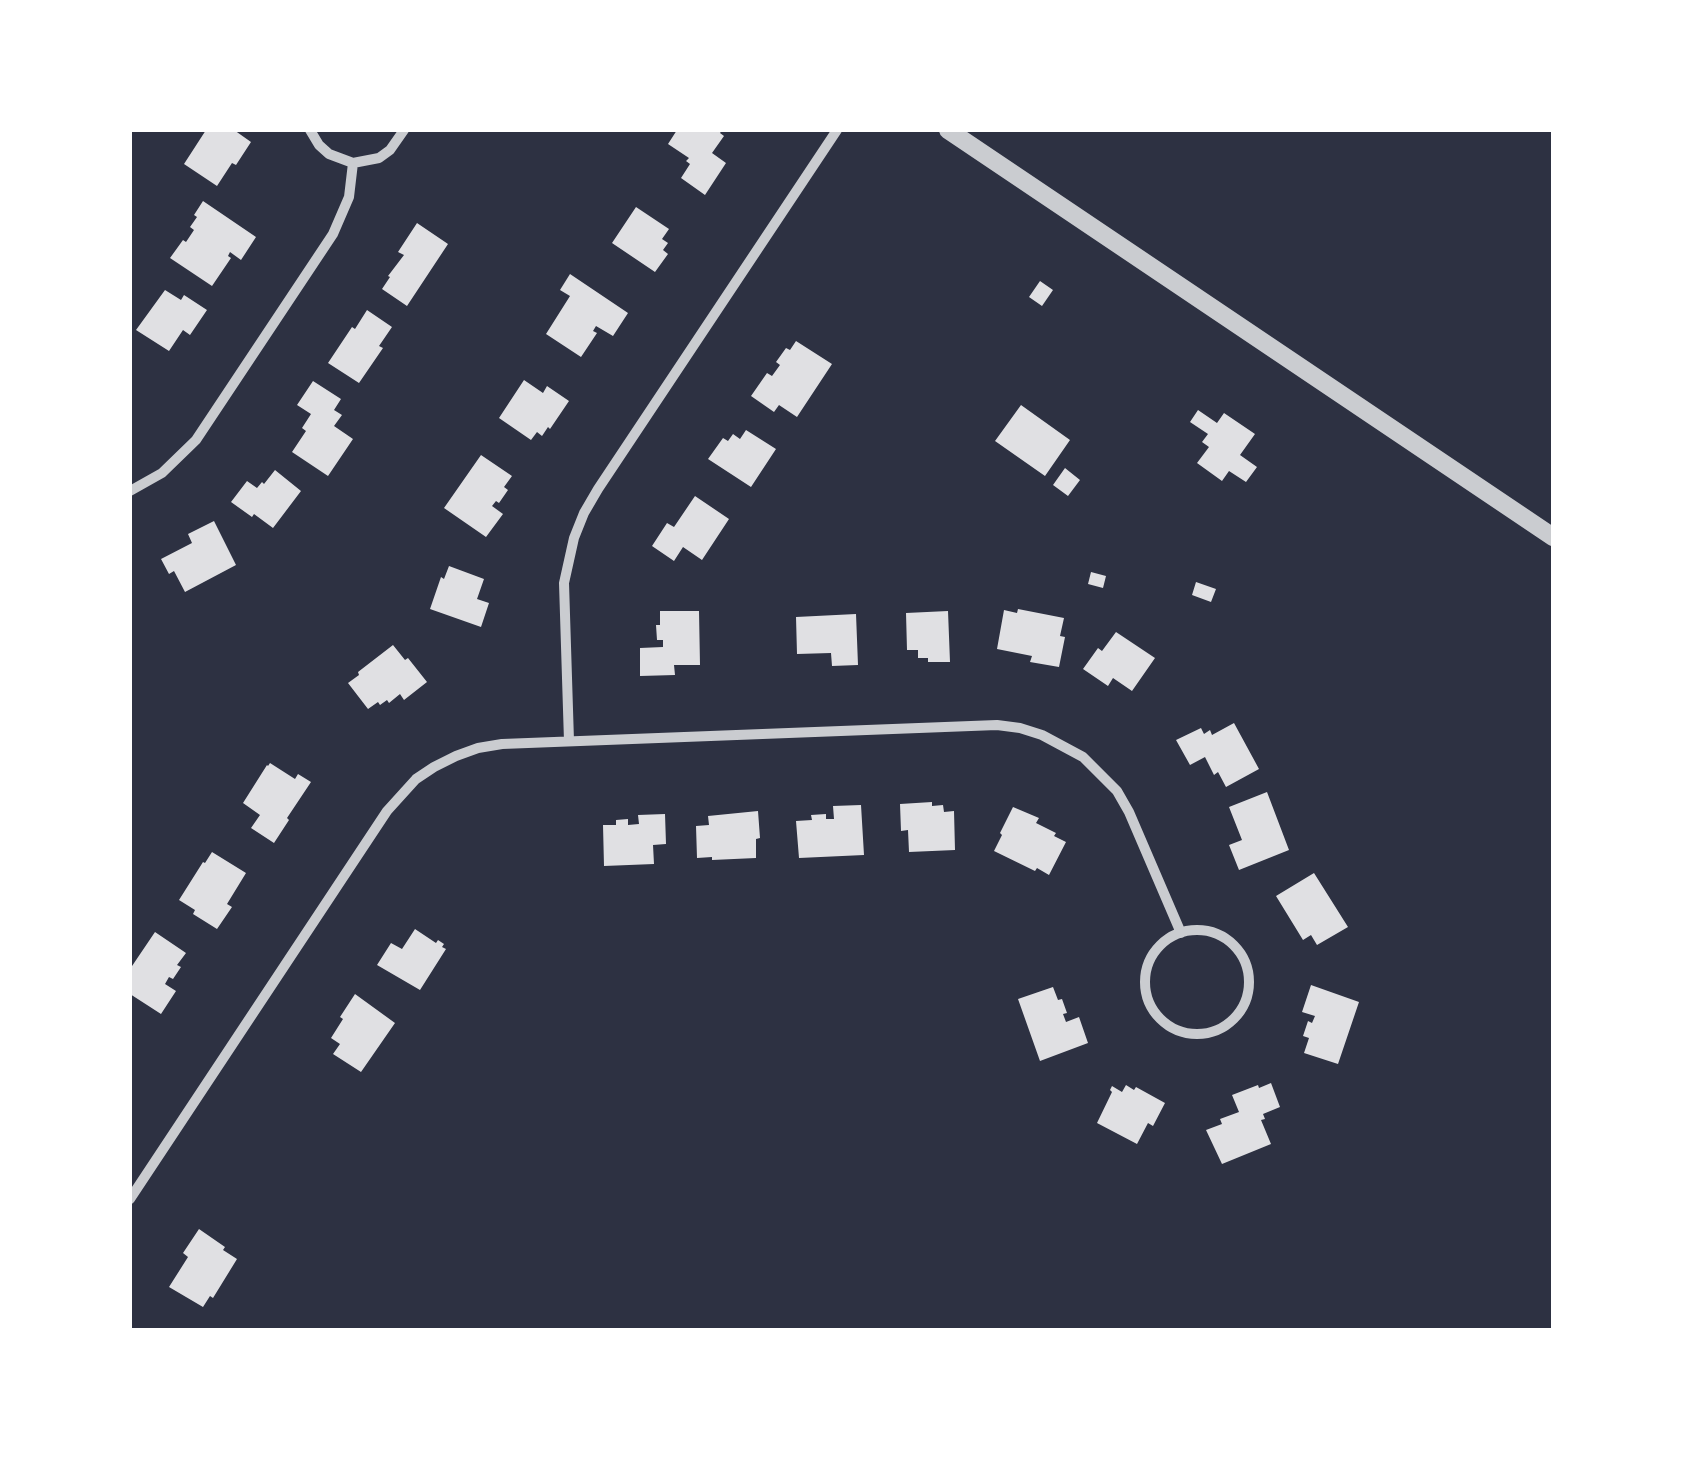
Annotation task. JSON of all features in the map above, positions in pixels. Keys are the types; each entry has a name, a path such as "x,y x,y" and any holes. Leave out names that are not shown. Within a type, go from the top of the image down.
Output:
{"street":[{"path":"310,130 329,154 353,163 379,158 404,130"},
{"path":"569,741 564,583 584,513 836,130"},
{"path":"948,130 1553,538"},
{"path":"130,491 180,458 207,424 333,234 349,196 353,163"},
{"path":"130,1200 386,811 434,766 478,748 997,724 1042,735 1083,757 1116,791 1130,812 1181,932"},
{"path":"1181,932 1221,935 1232,943 1247,966 1250,979 1244,1006 1237,1017 1214,1032 1187,1034 1174,1030 1163,1022 1148,999 1146,972 1150,959 1158,948 1181,932"}],"building":[{"path":"206,130 234,130 251,142 217,186 184,164"},
{"path":"677,130 722,130 724,136 712,153 726,163 705,195 681,178 690,164 686,161 689,158 668,144"},
{"path":"203,201 256,237 241,260 230,252 231,258 212,286 170,258 194,230 190,227"},
{"path":"636,207 669,229 662,239 668,243 663,250 668,254 655,272 612,243"},
{"path":"417,223 448,244 407,306 382,289 404,255 398,252"},
{"path":"570,274 628,313 613,336 596,326 593,331 597,333 581,357 546,334 570,296 560,290"},
{"path":"1040,281 1053,290 1042,306 1029,297"},
{"path":"165,290 181,300 184,295 207,310 190,335 183,330 169,351 136,330"},
{"path":"367,310 392,327 359,383 328,363"},
{"path":"796,341 832,364 797,417 779,405 774,412 751,396 767,373 772,376 780,365 776,362"},
{"path":"524,380 543,393 547,386 569,401 550,429 542,436 537,432 531,440 499,418"},
{"path":"313,381 341,399 334,410 342,415 334,426 353,439 328,476 292,452 306,431 302,428 311,414 297,405"},
{"path":"1021,405 1070,440 1045,476 995,441"},
{"path":"1198,410 1217,423 1224,413 1255,434 1240,455 1257,467 1246,482 1229,471 1222,481 1197,463 1209,447 1202,442 1208,434 1190,422"},
{"path":"746,430 776,449 751,487 708,459 723,438 728,441 733,434 740,439"},
{"path":"481,455 512,476 504,487 508,490 492,506 503,514 486,537 444,508"},
{"path":"1065,468 1080,480 1068,496 1053,485"},
{"path":"275,470 301,491 273,528 231,502 247,481 257,488"},
{"path":"695,496 729,519 702,560 683,547 674,561 652,546 667,523 674,527"},
{"path":"214,521 236,565 185,592 174,571 169,574 161,559 192,543 188,534"},
{"path":"449,566 484,579 477,599 489,603 481,627 430,609"},
{"path":"1091,572 1106,576 1103,588 1088,584"},
{"path":"1196,582 1216,589 1211,602 1192,595"},
{"path":"1018,609 1064,618 1059,667 1030,662 1032,656 997,649 1004,610 1017,613"},
{"path":"660,611 699,611 700,665 674,665 675,675 640,676 640,648 663,647 663,640 657,640"},
{"path":"948,611 950,662 928,662 928,658 918,658 918,650 907,650 906,613"},
{"path":"856,614 858,665 832,666 831,653 797,654 796,617"},
{"path":"1116,632 1155,658 1132,691 1113,678 1108,686 1083,669"},
{"path":"393,645 427,682 404,700 400,694 389,703 378,702 368,709 348,683"},
{"path":"1234,723 1259,769 1226,787 1205,757 1190,765 1176,740 1201,728 1204,734 1210,730 1212,735"},
{"path":"270,763 295,779 298,774 311,782 274,843 251,828 260,815 243,803"},
{"path":"1267,792 1289,850 1239,870 1229,845 1242,840 1229,807"},
{"path":"932,802 932,806 943,805 944,812 954,811 955,850 909,852 908,830 901,831 900,804"},
{"path":"861,805 864,855 799,858 796,821 826,814 826,819 834,819 833,806"},
{"path":"1013,807 1039,818 1036,823 1066,842 1049,875 994,851"},
{"path":"758,811 760,838 756,839 756,858 697,858 696,826 709,825 708,816"},
{"path":"665,814 666,844 653,845 654,864 604,866 603,825 616,825 616,820 628,819 628,825 639,824 638,815"},
{"path":"212,852 246,873 227,904 232,907 217,929 179,900"},
{"path":"1314,873 1348,927 1317,945 1311,935 1303,940 1276,896"},
{"path":"415,929 436,943 438,940 446,949 420,990 377,965 391,943 402,949"},
{"path":"155,932 186,953 173,979 169,977 165,984 176,991 161,1014 130,994 130,969"},
{"path":"1311,985 1359,1002 1338,1064 1304,1053 1309,1038 1303,1036 1308,1021 1312,1023 1315,1016 1302,1012"},
{"path":"1053,987 1058,1000 1062,999 1066,1022 1079,1017 1088,1043 1040,1061 1018,999"},
{"path":"355,994 395,1023 361,1072 333,1054 340,1044 331,1038"},
{"path":"1271,1083 1280,1107 1263,1114 1265,1119 1261,1120 1271,1144 1222,1164 1206,1130 1239,1112 1232,1095"},
{"path":"1126,1085 1165,1103 1153,1126 1148,1123 1137,1144 1097,1123 1112,1086 1122,1092"},
{"path":"199,1229 237,1259 203,1307 169,1287 188,1257 183,1253"}]}
